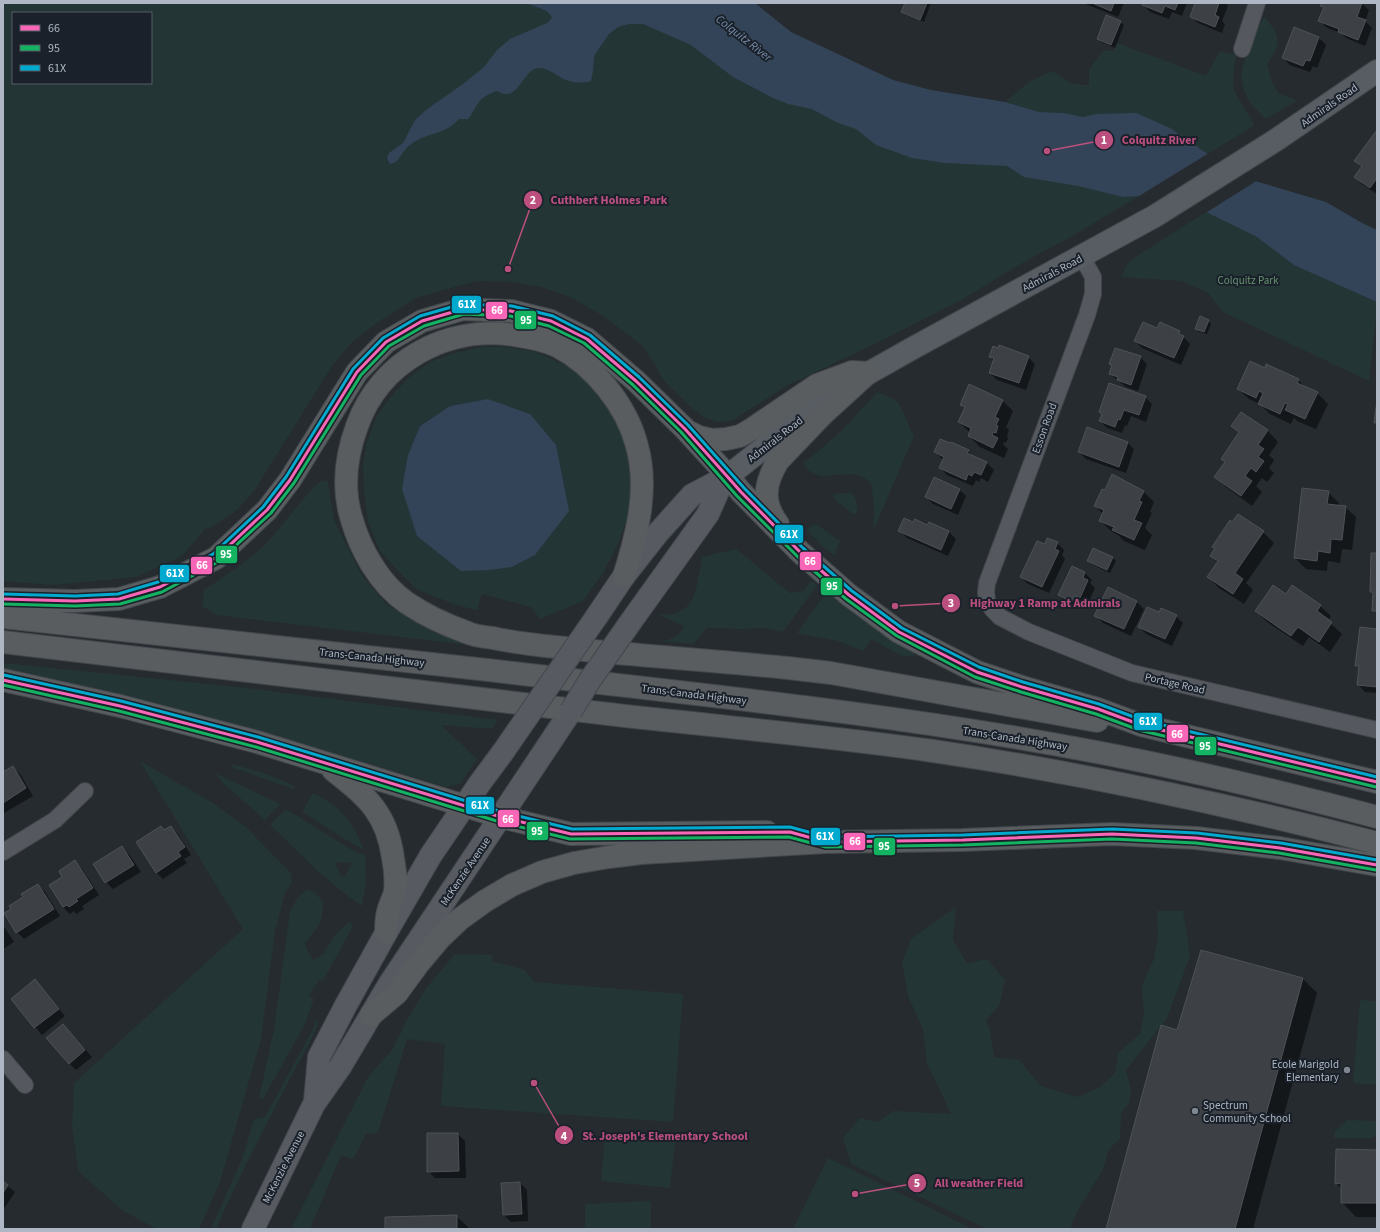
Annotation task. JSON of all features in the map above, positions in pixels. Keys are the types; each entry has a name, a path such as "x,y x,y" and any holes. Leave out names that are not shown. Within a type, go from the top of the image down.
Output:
{"highway":[{"path":"3,599 75,601 120,599 160,587 216,558 267,510 290,480 357,372 386,342 422,320 463,309 511,311 551,321 587,339 636,381 685,430 741,492 800,552 849,595 899,632 977,672 1098,710 1140,726"},
{"path":"624,576 636,538 641,504 642,476 638,448 630,424 620,405 603,384 580,362 556,346 532,338 499,333 463,335 433,345 407,359 387,376 372,396 360,417 349,454 345,478 347,502 354,528 363,549 376,571 390,588 405,602 431,617 468,633 515,643 831,673 1087,720 1140,726 1377,782"},
{"path":"685,430 699,437 712,440 740,436 752,430 817,385 852,372 868,373"},
{"path":"800,552 776,520 767,503 767,487 774,467 822,414 868,373"},
{"name":"Trans-Canada Highway","path":"3,617 597,682 975,731 1159,765 1279,791 1377,817"},
{"path":"3,642 309,677 601,713 842,739 930,751 1030,766 1167,793 1271,816 1377,843"},
{"path":"3,680 120,706 257,742 466,806 571,834 790,832 826,842"},
{"path":"323,762 359,790 374,806 384,824 391,843 395,892 388,912 386,933"},
{"path":"370,1015 397,993 440,938 460,919 485,901 512,885 542,872 574,863 609,857 641,853 826,842 963,840 1112,834 1196,838 1280,848 1377,866"}],"main road":[{"name":"Admirals Road","path":"597,616 624,576 657,534 692,495 728,476 814,408 868,373 1155,216 1267,146 1377,71"},
{"name":"Admirals Road","path":"632,620 708,514 719,489 728,476"},
{"name":"McKenzie Avenue","path":"314,1104 319,1057 386,933 432,855 480,783 597,616"},
{"name":"McKenzie Avenue","path":"253,1229 314,1104 340,1067 390,983 590,680 632,620"}],"street":[{"path":"1242,49 1257,3"},
{"name":"Esson Road","path":"987,601 987,583 1047,418 1087,315 1093,294 1094,277 1082,257"},
{"name":"Portage Road","path":"987,601 992,610 1000,617 1029,632 1132,673 1377,730"},
{"path":"3,852 55,820 85,791"},
{"path":"3,1059 25,1085"}],"green space":[{"path":"3,3 645,3 986,156 1206,212 1139,196 961,300 877,343 788,385 733,420 720,422 705,418 665,382 644,347 603,316 570,297 541,287 513,282 477,281 418,297 378,322 351,343 332,366 254,491 238,509 209,529 206,528 182,556 136,577 53,585 3,581"},
{"path":"1264,17 1274,30 1278,40 1275,51 1267,64 1272,81 1279,93 1297,101 1266,119 1249,102 1244,90 1241,75 1248,45"},
{"path":"1117,43 1206,76 1220,51 1236,55 1233,79 1234,88 1254,125 1208,154 1255,181 1326,202 1377,230 1063,113 1039,112 1005,102 1029,82 1052,71 1072,84 1089,85 1089,69 1103,51 1113,51"},
{"name":"Colquitz Park","path":"1206,212 1257,237 1377,282 1377,310 1369,381 1223,312 1208,293 1181,281 1122,277 1125,267 1132,259"},
{"path":"481,347 506,347 536,352 571,368 599,391 627,438 633,471 630,509 619,542 603,573 583,601 540,619 531,607 482,594 477,610 456,605 418,590 380,551 368,522 363,467 366,445 377,415 408,378 430,362 451,354","holes":["488,399 530,414 568,511 535,555 512,567 408,455 420,425 450,406"]},
{"path":"877,392 895,400 898,403 914,436 874,529 874,504 871,484 865,478 854,474 820,476 809,471 803,463 833,439"},
{"path":"322,480 328,482 334,520 362,576 387,605 433,632 469,645 216,615 202,606 204,590 240,565 265,544 296,507"},
{"path":"850,492 854,496 857,504 857,513 853,514 835,500 833,494"},
{"path":"816,524 840,541 834,555 823,547 807,530"},
{"path":"736,549 790,593 803,591 811,581 817,585 783,632 763,628 707,628 693,644 662,641 675,636 684,626 657,614 667,615 677,613 686,608 692,600 695,591 702,557"},
{"path":"827,591 878,630 917,655 904,657 871,639 863,651 838,641 797,633"},
{"path":"3,663 247,688 498,720 492,729 441,725 477,759 460,784 447,787 316,748 3,670"},
{"path":"140,761 213,803 247,828 291,873 292,883 285,893 275,931 261,1039 220,1182 199,1229 157,1229 123,1211 79,1172 72,1128 74,1083 243,929"},
{"path":"233,764 269,775 293,785 295,788 293,789 231,767"},
{"path":"215,773 280,804 265,820 224,784"},
{"path":"313,793 331,803 344,815 355,830 363,849 302,812"},
{"path":"286,809 355,852 365,855 366,884 362,906 325,878 270,825","holes":["335,862 352,863 345,876 341,877"]},
{"path":"307,890 314,892 323,901 322,914 319,924 305,943 313,960 323,954 335,935 350,921 353,926 323,981 319,980 309,996 314,999 304,1026 263,1099 259,1098 274,1029 290,912 297,898"},
{"path":"956,907 953,940 967,963 987,959 1005,980 999,1006 986,1020 990,1031 994,1057 1019,1060 1041,1086 1078,1097 1100,1087 1115,1073 1118,1053 1140,1034 1144,1014 1142,985 1154,959 1158,938 1157,911 1183,911 1190,956 1167,1018 1126,1070 1131,1091 1129,1103 1121,1113 1120,1139 1109,1149 1103,1169 1077,1212 1070,1229 987,1229 851,1164 843,1138 860,1118 878,1122 893,1111 951,1114 927,1063 923,1029 908,996 902,962 911,939"},
{"path":"455,954 493,955 492,961 525,970 534,982 683,994 673,1122 441,1106 445,1044 407,1039 378,1132 366,1134 355,1156 351,1159 341,1155 310,1229 291,1229 368,1077 392,1050 409,1016 427,987"},
{"path":"1360,1000 1377,1001 1377,1085 1353,1083"},
{"path":"318,1020 311,1040 262,1132 216,1229 211,1229 242,1159 254,1119 265,1117 313,1029 315,1021"},
{"path":"1347,1120 1377,1121 1377,1134 1372,1138 1334,1138 1335,1131"},
{"path":"605,1136 675,1142 670,1188 601,1181"},
{"path":"828,1158 973,1229 793,1229"},
{"path":"651,1201 651,1229 585,1229 585,1204"}],"water":[{"name":"Colquitz River","path":"526,3 755,3 791,32 893,80 931,90 1005,102 1039,112 1063,113 1083,117 1097,114 1136,113 1170,128 1225,166 1255,181 1326,202 1377,230 1377,302 1294,265 1257,237 1206,212 1170,201 1139,196 1123,197 1078,186 1024,177 1007,166 945,163 912,158 876,145 856,129 838,123 812,109 788,104 773,98 733,77 691,45 643,24 629,24 618,27 609,34 594,56 591,81 572,82 565,80 546,69 534,69 512,92 505,94 496,91 487,95 476,106 468,119 459,119 447,128 416,141 406,149 396,162 390,164 387,158 389,153 403,143 415,120 426,110 484,67 497,50 510,39 547,23 552,18 545,10"},
{"path":"488,399 530,414 556,445 569,511 535,555 512,567 461,571 417,536 402,489 408,455 420,426 450,406"}],"pier":[{"path":"1209,153 1226,164 1258,180 1204,214 1170,203 1141,198 1139,196"}],"building":[{"path":"905,3 927,3 920,20 901,12"},
{"path":"1092,3 1114,3 1111,11"},
{"path":"1143,3 1178,3 1175,10 1165,6 1162,13 1142,5"},
{"path":"1195,3 1219,3 1215,15 1219,17 1215,27 1190,17"},
{"path":"1322,3 1362,3 1357,17 1366,20 1358,40 1338,32 1339,29 1318,21 1324,7 1320,6"},
{"path":"1106,15 1121,21 1111,45 1097,39"},
{"path":"1294,27 1319,37 1310,61 1306,60 1303,66 1282,58"},
{"path":"1377,130 1377,178 1370,188 1354,177 1362,166 1354,161"},
{"path":"1200,316 1209,320 1204,332 1195,329"},
{"path":"1143,322 1157,328 1160,322 1180,331 1179,334 1184,336 1174,358 1134,341"},
{"path":"999,345 1029,356 1019,383 989,373 994,358 989,357 993,346 998,348"},
{"path":"1115,348 1141,356 1131,385 1117,380 1118,377 1109,374 1112,365 1109,364"},
{"path":"1250,361 1265,368 1266,364 1299,379 1297,383 1318,392 1305,419 1285,410 1288,404 1285,403 1280,414 1258,404 1263,393 1259,391 1256,398 1237,389"},
{"path":"1109,383 1146,396 1139,415 1124,410 1115,427 1099,421 1102,414 1099,412"},
{"path":"969,384 1003,400 995,417 999,419 996,425 998,426 996,433 993,432 992,435 998,438 993,448 968,436 971,428 958,422 965,407 960,405"},
{"path":"1377,400 1377,423 1374,423"},
{"path":"1241,412 1268,430 1258,445 1264,449 1258,457 1264,461 1256,472 1251,468 1245,476 1252,481 1241,496 1214,477 1225,462 1221,459 1239,432 1231,426"},
{"path":"1087,427 1128,442 1119,467 1078,452"},
{"path":"940,439 969,450 967,453 987,462 981,475 974,472 972,476 968,474 966,480 939,468 944,457 934,452"},
{"path":"1112,474 1144,491 1139,501 1142,502 1134,520 1142,523 1134,540 1112,530 1114,527 1099,521 1104,510 1094,506 1102,489 1105,490"},
{"path":"934,477 960,489 951,509 925,497"},
{"path":"1302,488 1329,491 1327,504 1346,506 1342,540 1331,539 1330,553 1318,551 1317,561 1294,558"},
{"path":"1238,514 1264,531 1235,573 1243,579 1233,594 1207,577 1218,561 1210,556 1215,548 1212,547 1230,520 1232,522"},
{"path":"904,518 913,522 915,519 927,525 929,522 949,531 941,550 898,531"},
{"path":"1047,538 1058,542 1055,549 1059,551 1042,587 1020,577 1037,541 1045,544"},
{"path":"1093,548 1113,557 1107,570 1087,561"},
{"path":"1371,553 1377,553 1377,611 1372,611 1373,592 1370,592"},
{"path":"1072,566 1085,572 1083,578 1088,580 1080,598 1074,596 1072,602 1058,595"},
{"path":"1273,585 1286,594 1292,585 1321,605 1317,611 1332,622 1319,642 1298,627 1291,636 1255,611"},
{"path":"1108,587 1137,601 1124,629 1094,616"},
{"path":"1147,607 1159,612 1161,608 1177,615 1165,639 1138,627"},
{"path":"1360,627 1377,629 1377,687 1357,685 1359,666 1355,666"},
{"path":"13,766 26,788 3,803 3,772"},
{"path":"161,826 164,830 171,826 185,847 178,852 181,856 156,873 136,842"},
{"path":"122,846 134,865 105,883 93,864"},
{"path":"75,860 93,888 76,899 78,901 69,907 67,905 63,907 49,885 62,877 59,871"},
{"path":"38,884 54,909 16,933 4,913 11,909 9,906 23,897 21,894"},
{"path":"1201,950 1303,978 1235,1229 1106,1229 1161,1025 1177,1030"},
{"path":"35,979 59,1009 34,1028 11,999"},
{"path":"63,1024 85,1050 69,1064 46,1038"},
{"path":"427,1133 458,1133 459,1171 427,1172"},
{"path":"1336,1149 1377,1150 1377,1203 1341,1203 1341,1183 1335,1184"},
{"path":"3,1181 8,1185 3,1193"},
{"path":"520,1182 522,1214 503,1215 501,1183"},
{"path":"457,1215 457,1229 385,1229 385,1217"}],"transit line":[{"name":"61X","path":"3,594 75,596 118,594 158,582 213,554 263,507 286,477 353,369 383,338 420,316 462,304 512,306 553,316 590,335 639,377 688,425 745,489 803,548 852,591 902,628 979,667 1023,682 1099,704 1142,720 1377,777"},
{"name":"66","path":"3,599 75,601 119,599 160,587 216,558 267,510 290,480 357,372 386,342 422,321 463,309 511,311 551,321 587,339 636,381 685,429 741,492 800,552 849,595 899,632 977,672 1098,709 1141,725 1377,782"},
{"name":"95","path":"3,604 75,606 120,604 162,592 218,562 271,513 294,483 361,375 389,346 424,326 464,314 510,316 549,326 584,343 633,385 681,432 737,496 797,556 846,599 897,636 975,677 1096,714 1139,730 1376,787"},
{"name":"61X","path":"4,675 121,701 258,737 502,812 572,829 790,827 827,837 963,835 1112,829 1197,833 1281,843 1377,860"},
{"name":"66","path":"3,680 120,706 257,742 501,817 571,834 790,832 826,842 963,840 1112,834 1196,838 1280,848 1377,865"},
{"name":"95","path":"3,685 119,711 256,747 500,822 570,839 789,837 826,847 963,845 1112,839 1196,843 1279,853 1376,870"}],"place":[{"name":"Colquitz River","path":"1047,151"},
{"name":"Cuthbert Holmes Park","path":"508,269"},
{"name":"Highway 1 Ramp at Admirals","path":"895,606"},
{"name":"Ecole Marigold Elementary","path":"1347,1070"},
{"name":"St. Joseph's Elementary School","path":"534,1083"},
{"name":"Spectrum Community School","path":"1195,1111"},
{"name":"All weather Field","path":"855,1194"}]}
